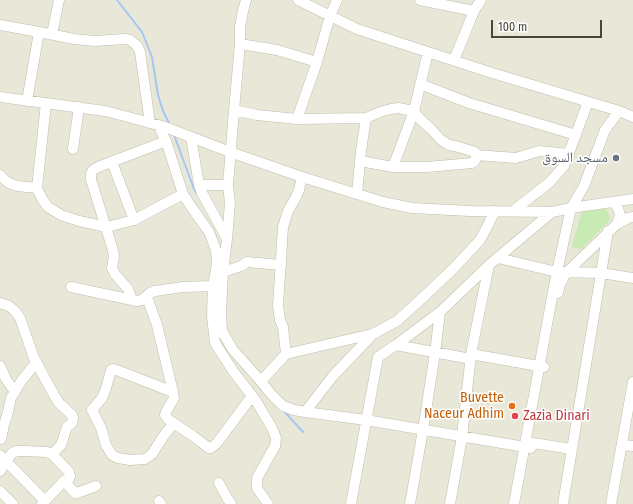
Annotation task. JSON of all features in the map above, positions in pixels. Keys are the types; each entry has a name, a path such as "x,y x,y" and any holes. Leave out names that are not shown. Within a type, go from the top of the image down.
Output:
{"street":[{"path":"52,34 60,0"},
{"path":"246,0 242,11 240,27 240,44 228,185 230,203 223,272 222,331 233,350 283,406 294,410 366,420 462,437 572,449"},
{"path":"298,0 357,29 489,72 618,110 633,117"},
{"path":"297,119 317,62 330,16 337,0"},
{"path":"420,0 442,2 474,11"},
{"path":"454,60 474,11 481,0"},
{"path":"0,25 74,39 95,41 125,39 130,40 138,47 158,125 166,141 183,194 209,232 215,246 216,264 213,286 212,316 215,343 233,371 252,396 272,428 276,438 275,446 256,478 257,488 268,504"},
{"path":"27,100 39,32"},
{"path":"240,44 277,50 317,62"},
{"path":"393,167 414,112 428,52"},
{"path":"420,84 469,103 576,135"},
{"path":"0,97 105,111 158,125 302,177 383,202 412,208 470,211 552,212 633,200"},
{"path":"46,103 37,188 48,207 61,215 107,228 134,220 183,194"},
{"path":"516,211 554,178 564,166 591,103"},
{"path":"73,149 79,107"},
{"path":"234,110 258,115 297,119 366,118 383,111 398,108 414,112 445,143 475,152 476,155 516,158 539,151 569,154"},
{"path":"521,504 542,367 560,284 571,208 584,186 605,130 618,110"},
{"path":"357,194 366,118"},
{"path":"189,136 201,191 227,239"},
{"path":"132,300 128,290 112,268 114,256 112,247 93,186 91,174 93,170 98,167 166,141"},
{"path":"360,161 393,167 427,167 472,163 475,162 476,155"},
{"path":"112,162 134,220"},
{"path":"0,174 5,180 17,186 37,188"},
{"path":"286,354 283,326 280,320 278,306 283,227 288,211 299,190 302,177"},
{"path":"199,185 228,185"},
{"path":"613,202 618,208 620,215 617,224"},
{"path":"261,381 286,354 373,334 397,321 453,269 480,240 495,211"},
{"path":"351,504 378,357 440,312 489,265 552,212"},
{"path":"562,272 617,224 633,217"},
{"path":"563,504 608,232"},
{"path":"498,258 562,272 601,273 633,278"},
{"path":"223,272 241,266 247,262 281,265"},
{"path":"450,504 462,437 471,357 489,265"},
{"path":"71,288 136,301 142,300 150,293 155,291 183,287 213,286"},
{"path":"147,296 157,325 174,398 166,412 165,415 167,418 211,448 252,396"},
{"path":"0,303 15,311 20,318 36,362 59,403 72,415 72,423 67,427 61,445 52,454"},
{"path":"410,504 423,430 440,312"},
{"path":"305,412 333,376 373,334"},
{"path":"396,345 435,353 542,367"},
{"path":"0,439 11,398 22,380 36,362"},
{"path":"0,366 6,379 15,392"},
{"path":"173,392 113,369 111,370 102,398 92,410 101,428 106,445 112,455 118,458 130,460 145,459 152,454 174,423"},
{"path":"611,504 633,382"},
{"path":"514,504 529,445"},
{"path":"622,445 633,446"},
{"path":"0,471 3,458 12,453 24,451 44,451 52,454 69,472 70,476 47,502 3,458"},
{"path":"64,481 75,493 96,486"},
{"path":"219,483 231,504"},
{"path":"0,492 13,504"}],"shaded area":[{"path":"0,0 633,0 633,504 0,504"}],"green space":[{"path":"606,209 611,219 581,249 572,247 581,213 587,210"}],"waterway":[{"path":"117,0 142,32 152,57 158,95 163,111 170,125"},
{"path":"174,135 197,194"},
{"path":"283,410 303,432"}],"place":[{"name":"مسجد السوق","path":"616,158"},
{"name":"Buvette Naceur Adhim","path":"512,406"},
{"name":"Zazia Dinari","path":"515,416"}]}
